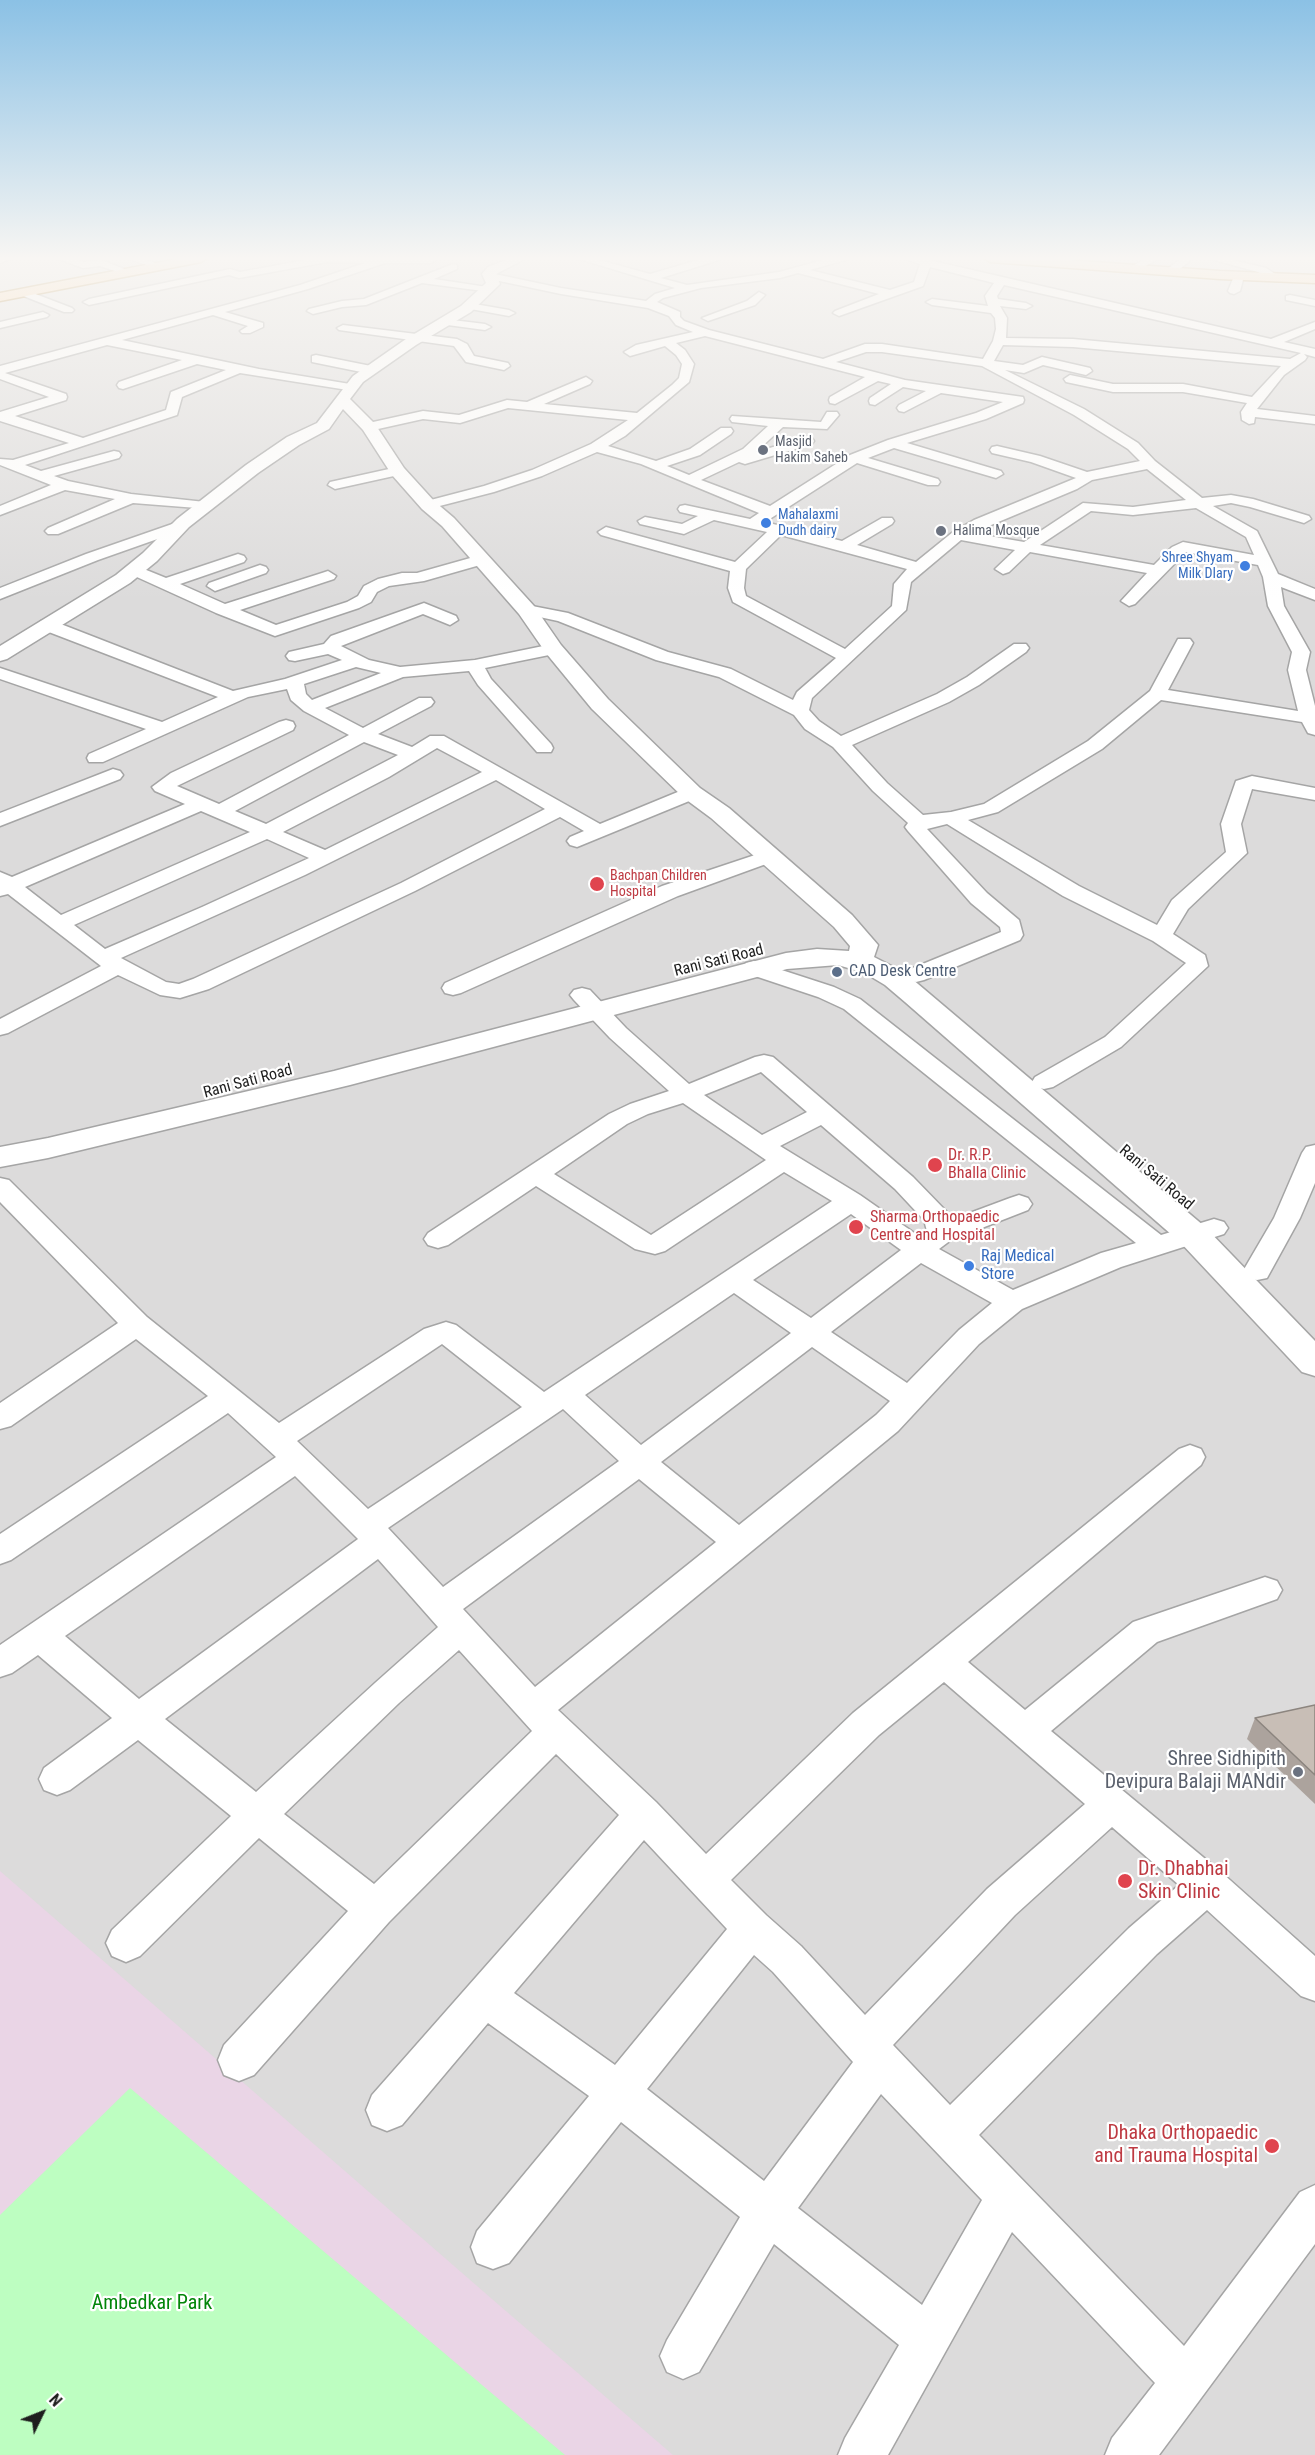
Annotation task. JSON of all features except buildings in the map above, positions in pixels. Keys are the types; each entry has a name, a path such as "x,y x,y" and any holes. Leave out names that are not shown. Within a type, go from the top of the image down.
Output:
{"street":[{"path":"0,416 61,397 35,389 1,373"},
{"path":"123,385 159,373"},
{"path":"0,478 12,465 172,412 176,395 230,373"},
{"path":"254,373 346,394 398,471 428,506 448,522 527,610 553,649 600,704 692,793 770,856 843,921 861,953 1203,1231 1315,1363"},
{"path":"0,655 123,579 178,527 205,506 293,441 323,426 346,394 367,373"},
{"path":"428,506 537,473 596,447 620,433 685,379 686,373"},
{"path":"857,373 901,383 1018,400"},
{"path":"955,391 977,373"},
{"path":"996,373 1079,412 1133,446 1150,464 1200,503 1234,526 1252,534 1267,569 1276,606 1308,651 1297,670 1312,723 1157,694"},
{"path":"721,532 771,512 855,458 893,443 960,423 1085,373"},
{"path":"1251,411 1280,373"},
{"path":"835,400 860,384 876,378"},
{"path":"1070,379 1113,388 1183,388 1251,411 1315,420"},
{"path":"529,405 586,381"},
{"path":"875,401 901,383"},
{"path":"17,393 35,389"},
{"path":"904,408 939,389"},
{"path":"369,427 423,415 460,419 497,406 529,405 638,417"},
{"path":"737,419 822,426 832,415"},
{"path":"0,416 82,443"},
{"path":"688,480 754,448 780,422"},
{"path":"654,466 695,452 726,431"},
{"path":"717,467 807,441"},
{"path":"893,443 996,474"},
{"path":"596,447 642,459 688,480 771,512"},
{"path":"997,450 1035,459 1087,477"},
{"path":"40,476 114,455"},
{"path":"855,458 933,482"},
{"path":"800,711 803,696 900,607 902,584 958,535 979,523 1072,486 1087,477 1101,472 1150,464"},
{"path":"12,465 64,485 131,498 205,506"},
{"path":"335,485 398,471"},
{"path":"0,511 64,485"},
{"path":"53,531 131,498"},
{"path":"1003,569 1026,548 1088,506 1133,512 1242,500 1304,519"},
{"path":"685,509 819,539 921,568"},
{"path":"645,521 684,529 712,515"},
{"path":"842,547 887,521"},
{"path":"0,594 92,557 178,527"},
{"path":"777,531 738,568 736,588 739,599 846,657"},
{"path":"606,532 738,568"},
{"path":"958,535 1157,570"},
{"path":"682,553 702,542"},
{"path":"1129,601 1177,550 1192,547 1267,569 1314,593"},
{"path":"168,583 238,559"},
{"path":"134,570 275,631 359,602 365,599 370,589 384,582 402,578 418,578 481,560"},
{"path":"191,594 260,570"},
{"path":"222,610 328,576"},
{"path":"295,656 333,644 424,608 450,620"},
{"path":"527,610 562,617 662,656 725,673 800,711 812,725 840,743 880,787 921,824"},
{"path":"307,621 357,661 400,672"},
{"path":"48,626 233,697"},
{"path":"916,975 1012,935 1011,925 979,898 915,827 938,818 951,818 991,808 1070,761 1120,726 1157,694 1184,644"},
{"path":"840,743 943,698 973,681 1020,648"},
{"path":"310,707 400,672 475,665 553,649"},
{"path":"96,758 233,697 295,681 357,661"},
{"path":"475,665 484,681 544,748"},
{"path":"0,672 162,728"},
{"path":"295,681 297,696 310,707 363,735 412,754"},
{"path":"221,812 425,702"},
{"path":"286,726 162,784 163,789 269,831 326,857"},
{"path":"60,923 269,831 382,773 436,740 497,772 598,831"},
{"path":"0,1028 110,962 497,772"},
{"path":"0,820 113,775"},
{"path":"1161,936 1180,905 1237,853 1231,824 1243,785 1252,782 1315,794"},
{"path":"577,841 692,793"},
{"path":"3,884 201,804"},
{"path":"3,884 60,923 110,962 160,988 180,991 201,984 408,887 560,809"},
{"path":"951,818 1071,891 1161,936 1197,960 1197,966 1113,1042 1044,1082"},
{"path":"453,988 670,891 770,856"},
{"name":"Rani Sati Road","path":"589,1002 792,945 834,941 861,953 888,956 916,975 1044,1082 1203,1231 1257,1271 1315,1330"},
{"path":"0,1157 47,1141 339,1079 589,1002 754,968 817,957 861,953"},
{"path":"754,968 826,992 852,1004 1156,1245"},
{"path":"589,1002 618,1033 686,1094 772,1153 851,1201 931,1242 1012,1302"},
{"path":"438,1239 618,1119 764,1062 904,1183 938,1217 931,1242"},
{"path":"535,1174 645,1243 655,1245 825,1113"},
{"path":"0,1143 47,1141"},
{"path":"1257,1271 1287,1218 1315,1153"},
{"path":"0,1186 137,1324 229,1397 374,1533 544,1720 643,1814 752,1928 787,1959 873,2053 1186,2382"},
{"path":"57,1779 138,1719 374,1533 554,1401 851,1201"},
{"path":"126,1943 257,1815 387,1693 450,1619 640,1462 931,1242 1019,1204"},
{"path":"239,2060 544,1720 738,1542 887,1423 969,1337 1012,1302 1092,1267 1203,1231"},
{"path":"734,1280 909,1399"},
{"path":"0,1418 137,1324"},
{"path":"0,1662 287,1449 434,1336 446,1332 554,1401 640,1462 738,1542"},
{"path":"0,1551 229,1397"},
{"path":"706,1879 866,1725 1190,1457"},
{"path":"1026,1730 1145,1632 1266,1590"},
{"path":"39,1635 138,1719 375,1909"},
{"path":"944,1662 1207,1885 1315,1982"},
{"path":"683,2356 769,2211 873,2053 1001,1902 1111,1805"},
{"path":"387,2110 643,1814"},
{"path":"950,2134 1143,1941 1207,1885"},
{"path":"493,2247 752,1928"},
{"path":"486,1997 619,2093 927,2338"},
{"path":"862,2455 1009,2195"},
{"path":"1129,2455 1186,2382 1315,2207"}],"shaded area":[{"path":"0,373 1315,373 1315,2455 0,2455"},
{"name":"Ambedkar Park","path":"0,1871 492,2299 673,2455 0,2455"}],"green space":[{"name":"Ambedkar Park","path":"130,2088 565,2455 0,2455 0,2215"}],"place":[{"name":"Masjid Hakim Saheb","path":"763,450"},
{"name":"Mahalaxmi Dudh dairy","path":"766,523"},
{"name":"Halima Mosque","path":"941,531"},
{"name":"Shree Shyam Milk DIary","path":"1245,566"},
{"name":"Bachpan Children Hospital","path":"597,884"},
{"name":"CAD Desk Centre","path":"837,972"},
{"name":"Dr. R.P. Bhalla Clinic","path":"935,1165"},
{"name":"Sharma Orthopaedic Centre and Hospital","path":"856,1227"},
{"name":"Raj Medical Store","path":"969,1266"},
{"name":"Shree Sidhipith Devipura Balaji MANdir","path":"1298,1772"},
{"name":"Dr. Dhabhai Skin Clinic","path":"1125,1881"},
{"name":"Dhaka Orthopaedic and Trauma Hospital","path":"1272,2146"}]}
